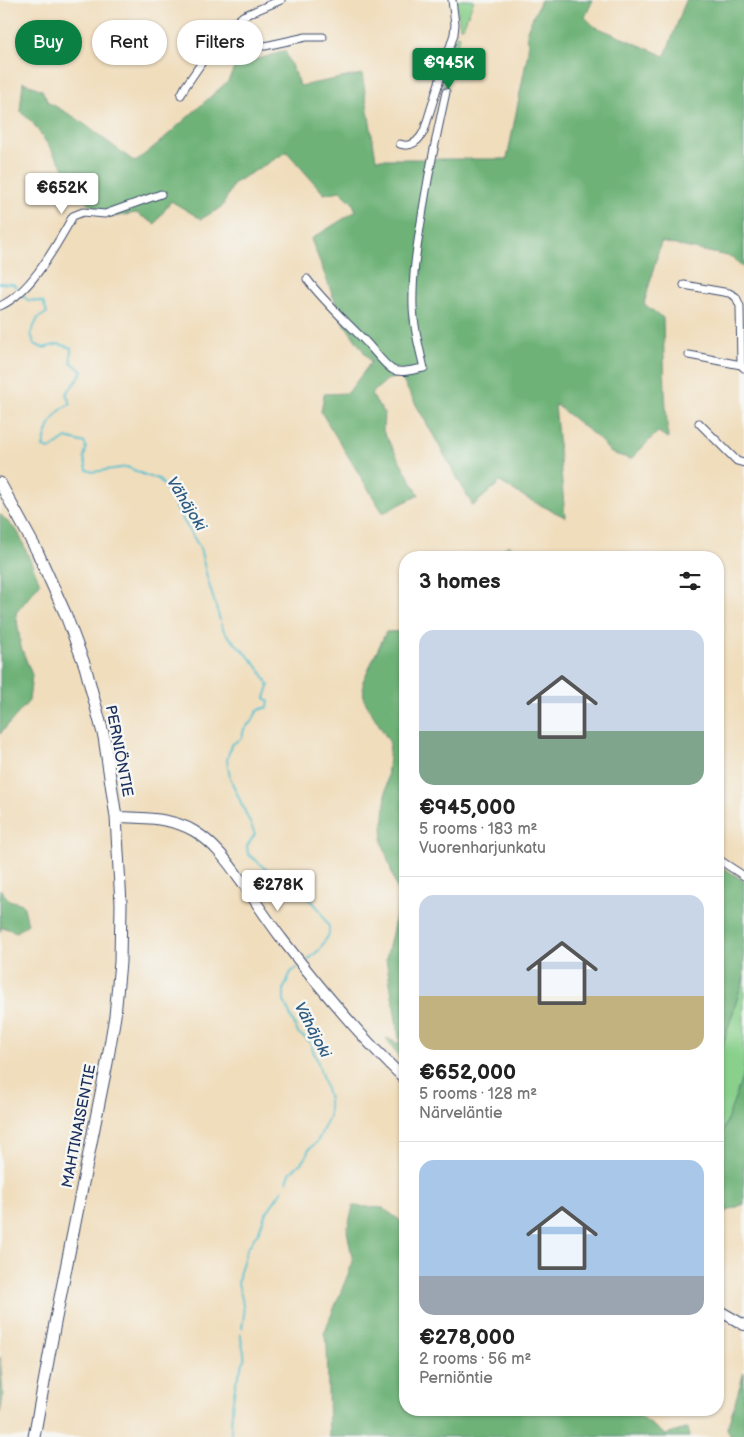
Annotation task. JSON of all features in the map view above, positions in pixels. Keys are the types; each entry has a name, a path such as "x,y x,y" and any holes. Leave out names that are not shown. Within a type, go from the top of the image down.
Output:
{"main road":[{"name":"PERNIÖNTIE","path":"0,483 37,551 65,613 85,666 104,737 116,817 148,818 172,822 193,830 209,841 220,852 272,926 309,973 347,1019 399,1073"},
{"name":"MAHTINAISENTIE","path":"34,1437 53,1332 106,1072 115,1016 120,962 121,904 116,817"},
{"path":"724,1313 744,1325"}],"street":[{"path":"238,20 243,16 281,0"},
{"path":"400,144 405,146 412,144 420,139 424,131 454,34 455,24 452,0"},
{"path":"263,46 306,37 323,37"},
{"path":"181,95 200,65"},
{"path":"307,279 318,295 393,370 401,371 424,368 416,334 413,309 413,279 429,174 446,92"},
{"path":"0,306 22,291 36,276 73,216 82,212 105,214 161,194"},
{"path":"684,285 729,293 736,297 740,306 742,367 689,355"},
{"path":"699,423 737,461 744,462"},
{"path":"724,863 744,876"}],"green space":[{"path":"456,0 474,0 463,27 460,27"},
{"path":"541,0 593,0 585,17 594,26 665,56 686,0 744,0 744,268 732,257 661,242 644,304 663,318 668,438 658,432 631,459 611,453 598,438 555,404 565,517 528,499 500,482 473,506 400,376 387,380 371,394 384,413 383,431 419,495 383,513 321,412 324,394 348,393 371,362 343,322 311,239 356,211 352,202 340,191 324,194 287,152 234,183 222,207 201,219 171,201 155,224 136,213 113,217 89,205 33,123 20,111 23,82 42,90 48,102 76,118 135,162 228,81 235,66 263,65 263,58 285,51 300,86 362,74 376,159 507,159 528,52 527,30"},
{"path":"456,35 460,36 444,90 443,78"},
{"path":"0,514 18,532 40,583 16,613 21,647 32,675 29,701 0,734"},
{"path":"509,545 517,551 500,551"},
{"path":"399,631 399,896 382,841 390,743 364,700 363,681 386,632"},
{"path":"724,868 744,881 744,977 724,1041"},
{"path":"0,889 9,900 23,904 28,924 17,932 2,927 0,932"},
{"path":"399,903 399,1038 386,959"},
{"path":"744,977 744,1072 724,1129 724,1041"},
{"path":"386,1038 399,1044 399,1057"},
{"path":"744,1072 744,1204 724,1212 724,1129"},
{"path":"353,1206 383,1208 399,1220 399,1416 639,1416 666,1435 688,1428 690,1437 329,1437 327,1344 324,1333 353,1262 347,1231"},
{"path":"0,1357 3,1396 0,1413"},
{"path":"744,1372 744,1437 731,1437 727,1429"}],"waterway":[{"name":"Vähäjoki","path":"0,283 13,284 17,288"},
{"name":"Vähäjoki","path":"20,294 28,300 43,302 47,313 38,318 31,333 34,344 43,348 59,344 71,348 71,362 82,371 66,394 71,404 59,411 51,422 43,447 50,449 66,438 85,443 84,458 87,470 93,472 127,467 159,479 170,494 176,508 200,548 220,620"},
{"name":"Vähäjoki","path":"221,624 229,637 255,664 269,686 265,698 269,701 268,707 258,710 252,721 244,729 242,738 231,745 227,760 230,778 255,834 247,846 248,854 267,870 288,880 319,909 329,927 329,934 320,949 308,960"},
{"name":"Vähäjoki","path":"287,1182 290,1173 302,1162 309,1149 317,1142 329,1117 329,1099 317,1060 309,1041 298,1033 284,1001 284,988 291,972 297,968"},
{"name":"Vähäjoki","path":"242,1328 244,1315 238,1283 240,1271 247,1249 259,1231 265,1215 283,1189"},
{"name":"Vähäjoki","path":"231,1437 236,1382 244,1356 241,1334"}]}
